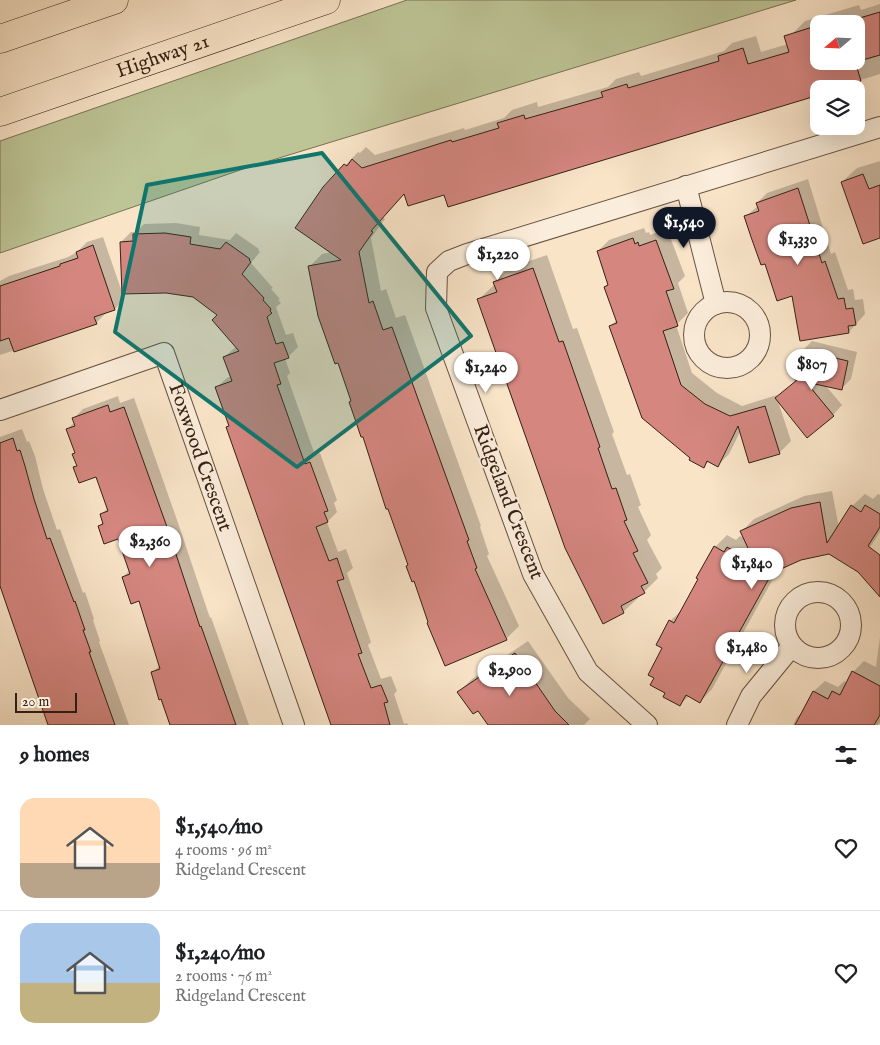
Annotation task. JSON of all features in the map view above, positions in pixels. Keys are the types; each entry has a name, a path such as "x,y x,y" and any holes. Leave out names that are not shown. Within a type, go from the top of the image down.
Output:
{"main road":[{"path":"0,39 114,0"},
{"name":"Highway 21","path":"0,112 326,0"}],"street":[{"name":"Ridgeland Crescent","path":"648,725 588,672 533,574 436,308 437,272 450,261 467,254 880,127"},
{"path":"686,186 716,304"},
{"name":"Foxwood Crescent","path":"0,410 164,353 294,725"},
{"path":"737,725 751,696 792,646"}],"highlighted area":[{"path":"322,153 471,336 297,467 115,332 147,185"}],"green space":[{"path":"407,0 796,0 243,169 0,253 0,141"}],"building":[{"path":"880,12 880,55 865,59 865,16"},
{"path":"810,28 810,70 858,70 861,80 810,80 810,98 448,207 444,195 408,206 404,194 371,231 373,232 359,252 369,303 373,301 383,330 392,327 469,540 467,541 477,568 475,569 507,640 445,666 427,623 414,581 412,582 406,566 408,565 388,509 386,509 363,437 361,437 338,363 335,364 318,316 308,266 341,260 295,228 323,187 344,164 347,166 352,159 362,168 451,140 452,142 499,128 497,123 524,115 525,119 603,97 601,92 627,84 628,88 719,61 718,56 743,48 748,64 789,52 784,36"},
{"path":"863,174 869,189 880,185 880,238 863,244 841,182"},
{"path":"798,188 822,263 825,261 838,299 844,298 846,309 853,308 856,325 848,326 849,333 800,341 792,296 777,301 765,264 761,265 751,237 744,216 759,211 756,203"},
{"path":"165,233 191,237 190,244 220,249 226,242 250,259 251,262 242,274 264,298 263,300 271,309 272,313 267,317 276,344 283,342 289,358 274,363 281,384 277,385 305,464 310,462 328,511 324,512 328,522 316,527 329,561 337,558 344,579 337,581 362,653 358,654 371,688 381,685 388,702 384,703 390,725 331,725 226,427 229,426 215,387 232,381 223,357 239,351 212,320 217,315 193,297 166,293 122,294 120,242 133,241 133,234"},
{"path":"633,238 635,244 638,242 639,246 656,240 674,289 666,291 678,326 663,331 681,385 705,404 730,416 765,406 780,454 749,463 738,426 718,467 707,461 704,468 689,460 690,458 642,418 609,326 617,323 604,287 608,285 597,251"},
{"path":"93,245 115,310 94,317 97,324 14,352 9,338 0,341 0,286 60,266 60,264 78,258 76,252"},
{"path":"533,268 559,342 563,341 600,447 598,448 612,489 616,488 627,520 624,521 638,551 633,553 648,583 641,586 645,593 621,606 624,613 603,624 565,548 477,299 497,292 493,282"},
{"path":"801,350 848,361 842,390 806,382 834,416 807,438 775,398 797,380 795,380"},
{"path":"108,405 110,412 124,407 236,725 170,725 161,699 159,700 151,672 160,669 139,601 131,604 122,577 130,574 118,539 104,544 98,526 103,524 100,514 108,511 96,477 79,483 73,467 77,466 72,454 75,453 66,429 75,426 72,418"},
{"path":"13,438 17,451 20,450 47,539 50,538 75,601 91,652 89,652 115,725 48,725 0,586 0,443"},
{"path":"820,502 827,543 851,505 861,512 865,505 880,514 880,527 868,546 880,555 880,597 858,572 829,554 801,560 772,573 700,703 686,695 680,706 663,697 665,693 650,685 654,678 648,675 662,648 656,645 669,620 674,623 714,546 724,552 727,547 755,563 740,531 791,508"},
{"path":"515,653 555,711 569,725 488,725 478,711 473,714 457,692"},
{"path":"852,671 880,686 880,715 874,725 795,725 813,691 828,699 832,691 840,695"}]}
